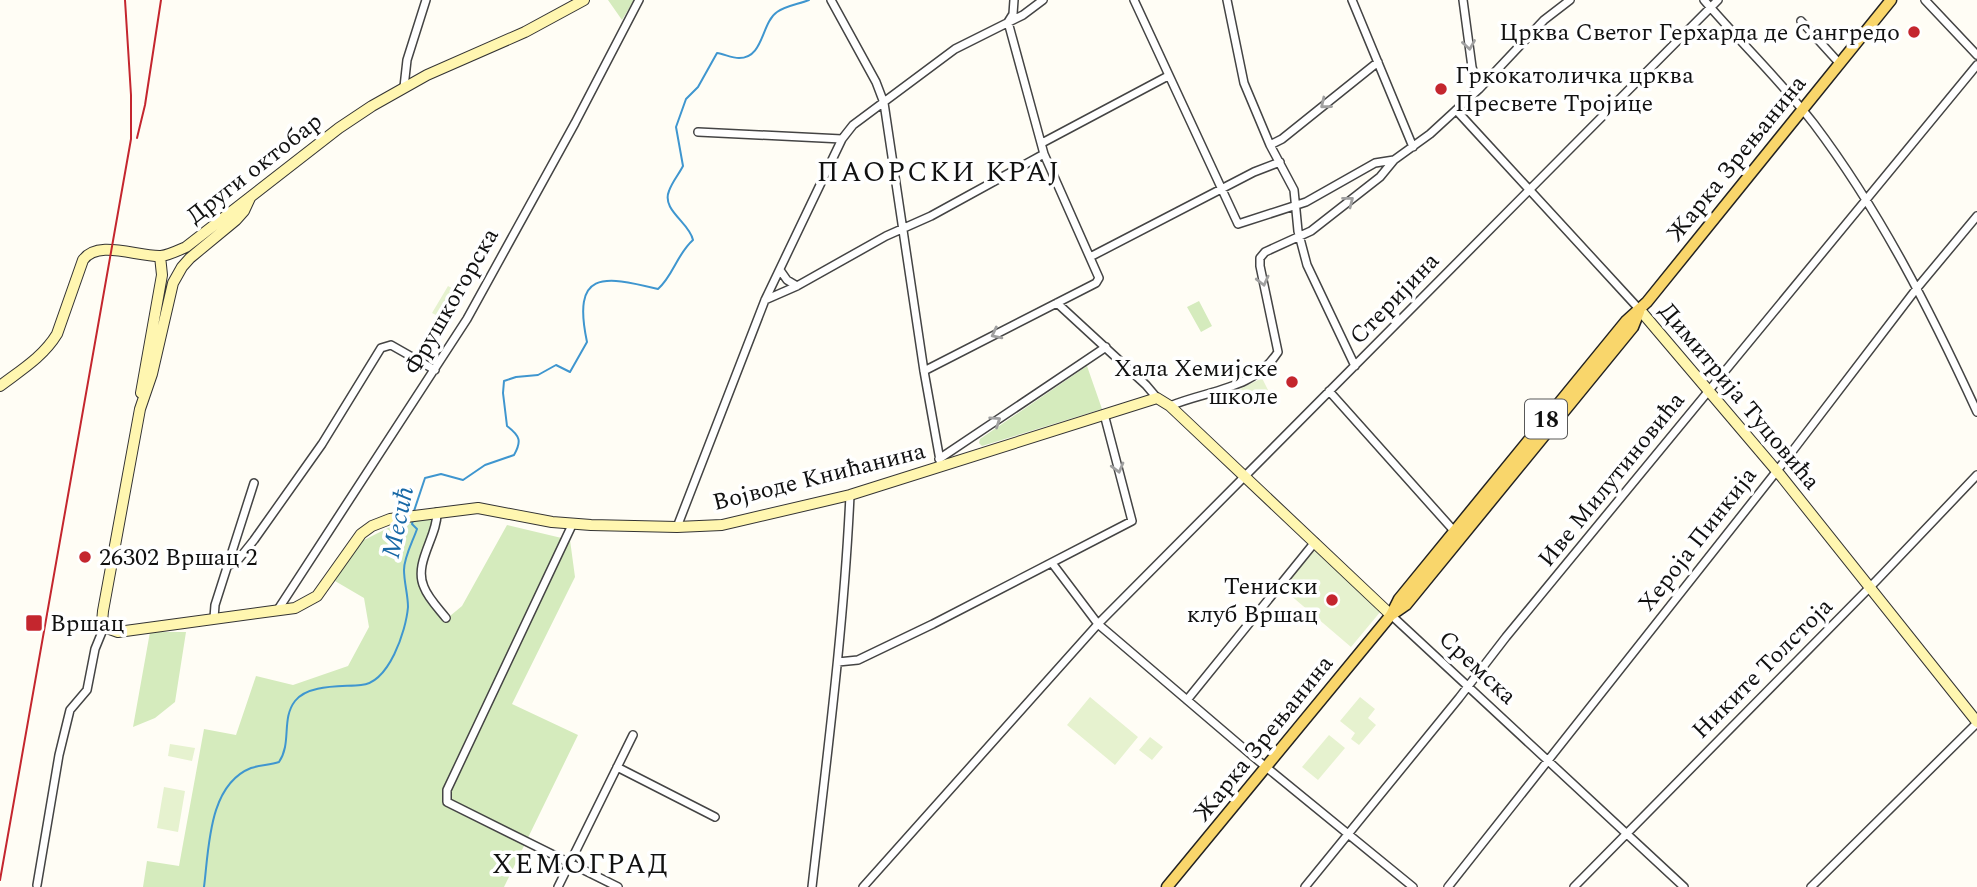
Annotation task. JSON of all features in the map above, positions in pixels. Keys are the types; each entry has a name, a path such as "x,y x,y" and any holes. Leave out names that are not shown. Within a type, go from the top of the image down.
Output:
{"main road":[{"name":"Жарка Зрењанина","path":"1167,887 1391,615 1399,599 1626,321 1640,310 1891,0"},
{"name":"Жарка Зрењанина","path":"1391,615 1406,605 1462,538 1633,327 1640,310"}],"street":[{"path":"404,87 407,60 426,0"},
{"name":"Други октобар","path":"0,386 42,355 51,344 83,260 88,254 99,249 160,256 186,247 340,128 404,87 525,32 584,0"},
{"name":"Фрушкогорска","path":"277,611 467,319 575,124 639,0"},
{"path":"831,0 876,82 884,103 940,463"},
{"path":"677,527 765,300 842,139 853,125 956,49 1023,15 1043,0"},
{"path":"1134,0 1238,224 1310,200 1375,163 1394,160"},
{"path":"1227,0 1244,83 1270,145 1291,183 1297,205 1299,236 1307,265 1355,366"},
{"path":"1352,0 1413,147"},
{"path":"1463,0 1472,67 1479,89"},
{"path":"1170,406 1240,384 1259,374 1272,362 1278,352 1260,258 1265,252 1311,231 1380,177 1394,160 1457,110 1535,28 1570,0"},
{"path":"1704,0 1802,110 1867,200 1933,318 1977,412"},
{"name":"Стеријина","path":"863,887 1098,624 1718,0"},
{"path":"1925,0 1977,55"},
{"path":"1014,4 1023,15"},
{"path":"924,371 1097,281 1098,272 1045,154 1008,22 1014,4"},
{"path":"1801,22 1840,64"},
{"path":"1270,145 1282,139 1378,62"},
{"name":"Иве Милутиновића","path":"1305,887 1977,65"},
{"path":"1042,143 1168,76"},
{"name":"Димитрија Туцовића","path":"1457,110 1640,310 1776,471 1977,723"},
{"path":"698,132 842,139"},
{"path":"765,300 797,286 886,236 931,216 1045,154"},
{"path":"1090,257 1254,172 1280,162"},
{"path":"140,408 149,385 149,363 177,275 190,258 236,220 250,198"},
{"name":"Хероја Пинкија","path":"1448,887 1917,288 1977,216"},
{"path":"37,885 59,755 70,710 87,690 97,642 104,627 103,611 149,363 162,275 160,256"},
{"path":"780,270 797,286"},
{"path":"1057,303 1157,398"},
{"path":"228,566 238,560 254,540 322,444 381,348 391,345 435,370"},
{"name":"Војводе Книћанина","path":"940,463 971,438 1106,347"},
{"path":"1329,391 1455,532"},
{"name":"Сремска","path":"1157,398 1170,406 1684,887"},
{"name":"Војводе Книћанина","path":"104,627 118,632 295,608 317,596 361,534 372,526 404,516 478,508 573,523 677,527 722,525 849,495 940,463 978,455 1157,398"},
{"path":"838,662 858,660 1132,521 1104,414"},
{"path":"971,438 978,455"},
{"name":"Никите Толстоја","path":"1574,887 1977,475"},
{"path":"214,618 215,605 254,483"},
{"path":"812,887 838,662 847,564 849,495"},
{"path":"437,512 436,529 423,562 421,576 423,585 446,618"},
{"path":"573,523 447,790 447,802 618,887"},
{"path":"1187,700 1315,542"},
{"path":"1052,563 1098,624 1413,887"},
{"path":"1811,887 1977,723"},
{"path":"558,887 632,735"},
{"path":"617,767 715,817"}],"green space":[{"path":"608,0 634,0 622,20"},
{"path":"448,286 461,293 446,320 432,313"},
{"path":"1199,301 1212,326 1201,332 1187,307"},
{"path":"1087,366 1102,409 982,446 979,443 980,439"},
{"path":"1262,378 1269,392 1245,404 1238,390"},
{"path":"431,518 434,526 419,567 418,584 444,621 462,606 507,525 570,540 575,577 512,704 578,735 504,887 143,887 147,861 179,866 204,729 236,735 256,676 293,685 348,666 369,627 364,598 335,581 358,543 396,524"},
{"name":"Тениски клуб Вршац","path":"1315,550 1381,611 1351,647 1282,588"},
{"path":"150,632 186,632 175,702 155,718 133,727"},
{"path":"1090,697 1138,737 1115,765 1067,725"},
{"path":"1360,697 1375,709 1368,718 1376,725 1359,745 1351,739 1355,733 1340,721"},
{"path":"1329,735 1345,748 1318,780 1302,767"},
{"path":"1150,737 1163,747 1152,760 1139,750"},
{"path":"170,744 195,748 192,761 168,756"},
{"path":"164,787 185,791 178,832 157,828"}],"waterway":[{"name":"Месић","path":"414,511 425,478 441,474 463,480 485,465 514,455 518,439 507,426 504,381 538,375 556,365 570,372 587,342 583,319 588,290 607,281 621,281 658,289 668,278 693,240 672,210 668,198 670,188 683,166 676,127 686,99 698,87 717,53 736,58 747,56 758,46 777,12 809,0"},
{"name":"Месић","path":"204,887 213,820 226,788 237,776 251,768 279,762 285,747 288,715 295,701 316,689 371,682 388,666 400,642 408,607 404,565 417,529 412,524 413,520"}],"railway":[{"path":"0,880 131,139 125,0"},
{"path":"137,138 145,105 161,0"}],"place":[{"name":"Црква Светог Герхарда де Сангредо","path":"1914,32"},
{"name":"Гркокатоличка црква Пресвете Тројице","path":"1441,89"},
{"name":"Хала Хемијске школе","path":"1292,382"},
{"name":"26302 Вршац 2","path":"85,557"},
{"name":"Тениски клуб Вршац","path":"1332,600"},
{"name":"Вршац","path":"34,623"}],"district":[{"name":"ПАОРСКИ КРАЈ","path":"939,171"},
{"name":"ХЕМОГРАД","path":"581,863"}]}
